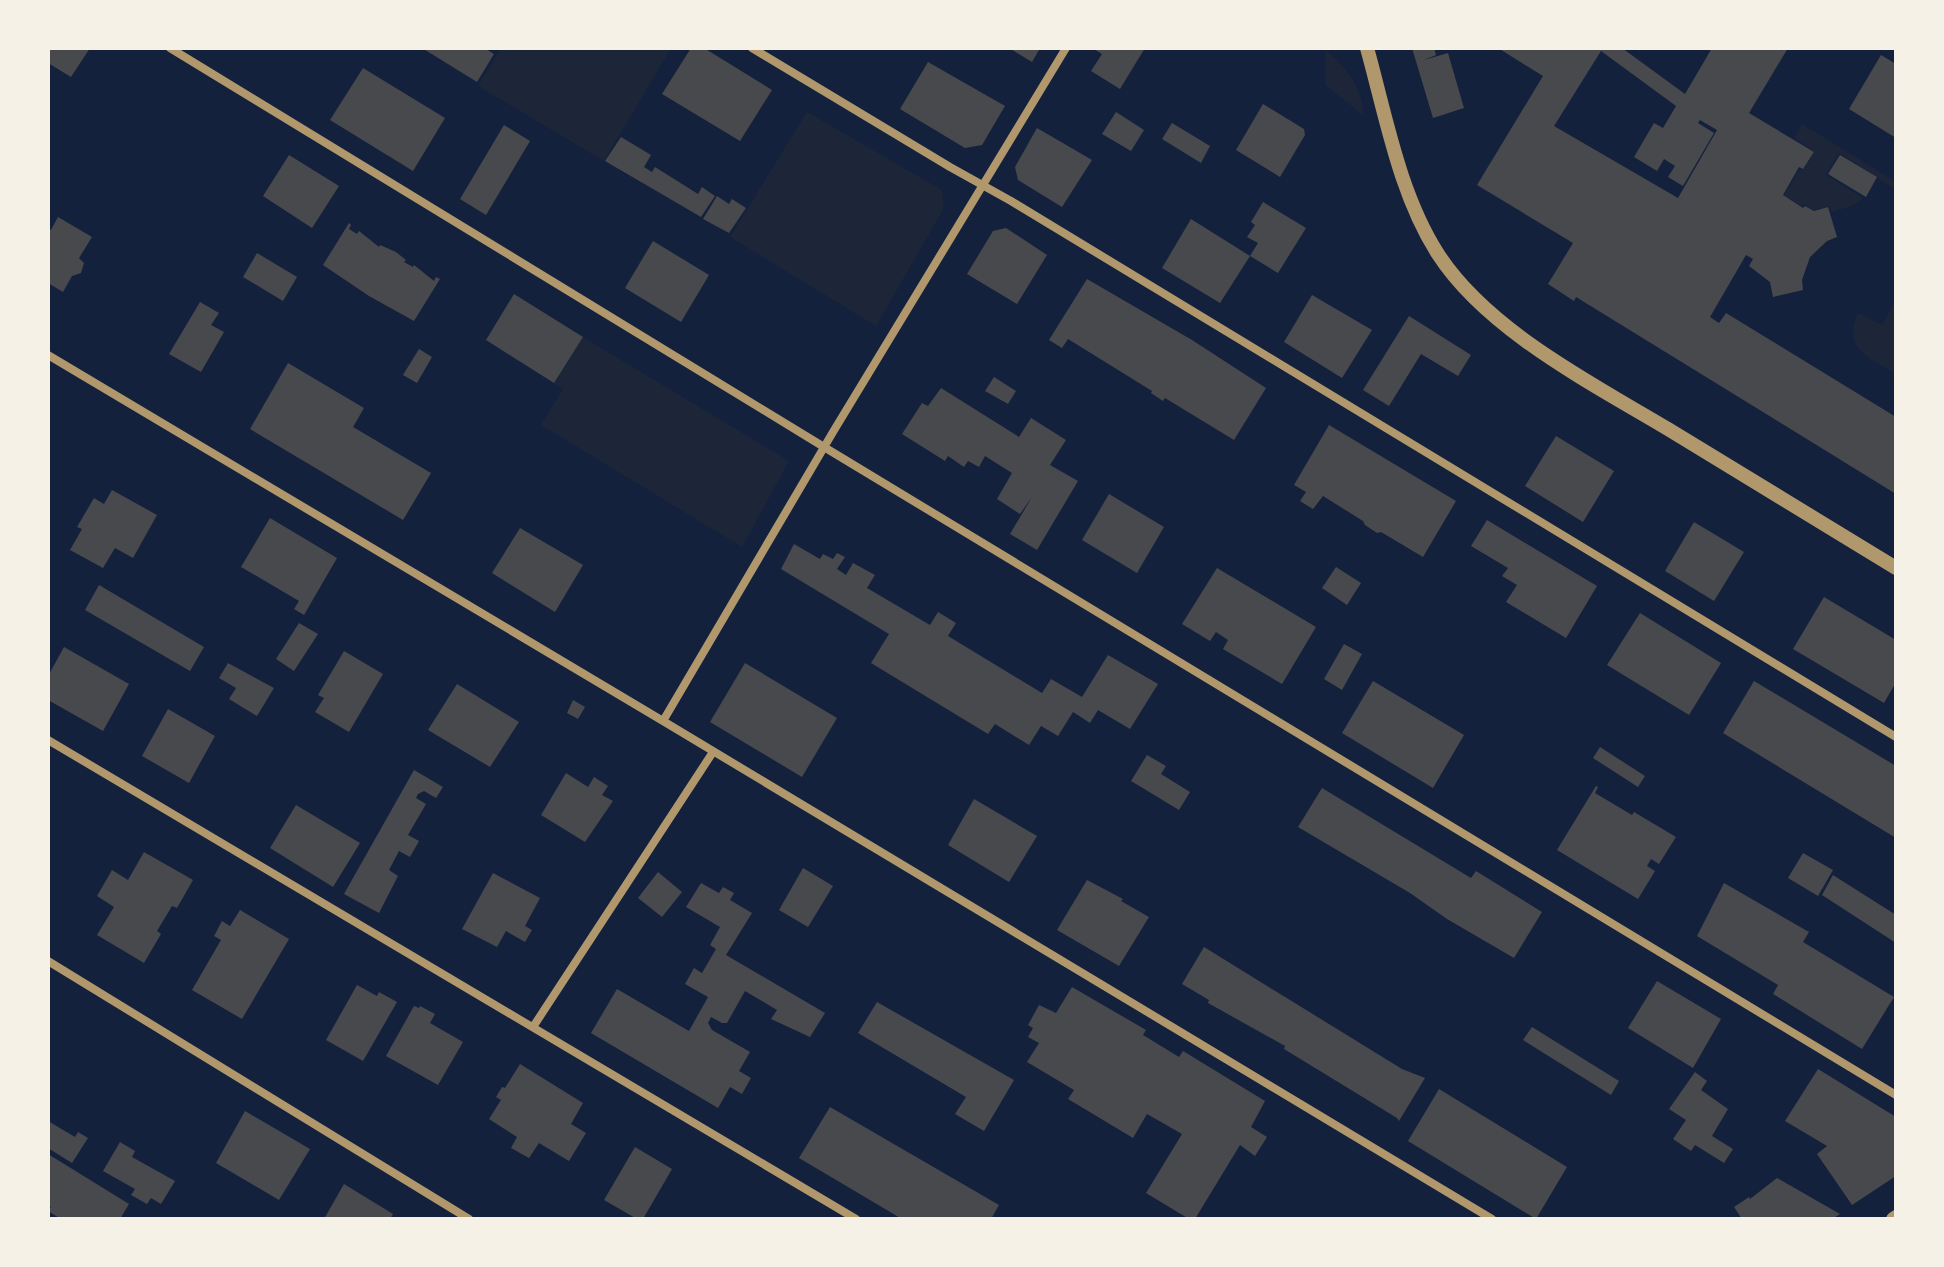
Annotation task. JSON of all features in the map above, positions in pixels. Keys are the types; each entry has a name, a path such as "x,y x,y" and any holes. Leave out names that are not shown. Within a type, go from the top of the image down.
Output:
{"street":[{"path":"170,48 1896,1095"},
{"path":"752,48 1896,737"},
{"path":"663,721 824,447 1066,48"},
{"path":"1367,48 1407,188 1432,243 1469,294 1513,331 1594,385 1896,568"},
{"path":"48,355 1492,1219"},
{"path":"48,740 856,1219"},
{"path":"533,1027 713,752"},
{"path":"48,961 469,1219"}],"shaded area":[{"path":"501,48 671,48 604,161 478,86"},
{"path":"1326,50 1357,87 1363,115 1325,85"},
{"path":"807,112 942,190 944,208 876,326 730,237"},
{"path":"1802,124 1896,182 1896,190 1839,153 1826,175 1863,198 1854,205 1832,212 1829,206 1814,210 1804,204 1802,207 1784,195 1815,152 1794,138"},
{"path":"1896,300 1896,374 1861,351 1853,335 1858,313 1882,325"},
{"path":"583,337 789,461 742,547 541,425 563,389 554,383"}],"building":[{"path":"48,48 90,48 71,77 48,63"},
{"path":"422,48 484,48 494,54 477,82"},
{"path":"691,48 704,48 772,90 740,141 662,94"},
{"path":"1009,48 1040,48 1032,62"},
{"path":"1092,48 1145,48 1120,89 1091,71 1102,54"},
{"path":"1412,48 1434,48 1436,55 1424,60 1448,53 1464,108 1433,118"},
{"path":"1498,48 1622,48 1685,94 1712,48 1788,48 1749,113 1814,152 1803,169 1799,167 1783,195 1814,211 1828,207 1837,237 1827,241 1810,257 1802,280 1803,290 1773,297 1770,282 1749,266 1753,259 1746,255 1710,317 1719,323 1726,313 1896,417 1896,494 1576,297 1574,301 1548,284 1573,243 1477,185 1543,76","holes":["1601,51 1676,106 1663,128 1654,123 1634,157 1657,171 1664,159 1675,166 1668,177 1683,186 1714,133 1698,123 1700,120 1717,130 1678,198 1554,126"]},
{"path":"1881,55 1896,64 1896,138 1849,109"},
{"path":"928,62 1005,106 982,145 965,148 900,109"},
{"path":"363,68 445,118 413,171 330,120"},
{"path":"1263,104 1304,129 1305,135 1280,177 1236,150"},
{"path":"1116,112 1144,130 1131,151 1102,134"},
{"path":"1172,123 1210,146 1201,163 1162,139"},
{"path":"504,125 530,141 486,215 460,199"},
{"path":"1037,128 1092,160 1062,207 1018,180 1015,167"},
{"path":"621,137 651,155 644,167 652,172 655,167 698,194 702,187 715,196 701,217 605,161"},
{"path":"289,155 339,186 312,228 263,196"},
{"path":"1840,155 1877,177 1866,197 1828,174"},
{"path":"717,196 729,204 732,199 746,208 729,233 703,219"},
{"path":"1263,202 1306,228 1278,273 1250,256 1258,243 1247,237 1255,225 1251,222"},
{"path":"58,217 92,237 79,258 84,263 81,273 72,276 63,292 48,283 48,228 51,230"},
{"path":"1191,219 1250,256 1220,303 1162,268"},
{"path":"349,223 349,229 357,234 359,231 379,247 396,252 406,260 404,262 414,265 434,281 436,277 440,279 414,321 323,265"},
{"path":"1006,228 1047,255 1017,304 967,274 993,231"},
{"path":"653,241 709,275 681,322 625,288"},
{"path":"257,253 297,277 283,301 243,277"},
{"path":"1087,279 1192,340 1266,388 1234,440 1165,398 1163,401 1068,339 1062,348 1049,340"},
{"path":"514,294 583,337 554,383 486,340"},
{"path":"1312,295 1372,330 1342,378 1284,342"},
{"path":"200,302 219,313 211,325 224,332 201,372 169,354"},
{"path":"1409,316 1471,355 1458,376 1421,354 1389,406 1363,390"},
{"path":"419,349 432,357 417,383 403,375"},
{"path":"288,363 364,408 353,427 431,473 403,520 250,429"},
{"path":"994,377 1016,391 1008,404 985,391"},
{"path":"941,388 1019,437 1031,418 1066,440 1050,465 1078,481 1037,550 1010,534 1032,497 1020,514 997,499 1012,473 985,456 979,467 968,461 964,467 948,456 945,461 902,434 922,403 928,406"},
{"path":"1329,425 1456,501 1423,557 1381,532 1377,533 1323,496 1313,509 1300,501 1306,492 1294,485"},
{"path":"1556,436 1614,471 1583,522 1525,486"},
{"path":"112,490 157,515 133,558 115,548 103,568 70,550 82,529 77,527 94,498 104,504"},
{"path":"1109,494 1164,527 1137,573 1082,540"},
{"path":"270,518 337,558 304,615 294,609 299,601 241,567"},
{"path":"1487,520 1597,586 1566,638 1506,602 1517,585 1502,576 1508,568 1471,546"},
{"path":"1694,522 1744,552 1714,601 1665,571"},
{"path":"520,528 583,565 555,612 492,573"},
{"path":"794,544 820,559 823,554 833,559 837,553 845,557 837,569 846,575 853,563 875,575 867,588 930,625 938,612 956,623 948,636 1042,693 1051,679 1082,697 1108,655 1158,684 1130,729 1098,710 1090,723 1073,712 1058,736 1041,726 1029,745 995,724 988,734 871,663 889,634 781,569"},
{"path":"1336,567 1361,583 1347,605 1322,588"},
{"path":"1217,568 1316,627 1282,684 1223,649 1228,640 1216,632 1210,641 1182,624"},
{"path":"99,585 204,647 190,671 85,610"},
{"path":"1824,597 1896,640 1896,682 1884,703 1793,649"},
{"path":"1640,613 1721,663 1689,715 1607,665"},
{"path":"299,623 318,634 294,671 276,659"},
{"path":"1344,644 1362,654 1342,690 1324,679"},
{"path":"64,647 129,684 103,731 48,700 48,676"},
{"path":"344,651 383,674 349,732 315,712 324,698 318,695"},
{"path":"228,663 274,688 257,716 229,699 236,688 219,678"},
{"path":"745,663 837,718 802,777 710,722"},
{"path":"1373,681 1464,735 1433,788 1342,733"},
{"path":"1754,681 1896,766 1896,838 1723,733"},
{"path":"457,684 519,722 490,767 428,730"},
{"path":"573,700 585,707 578,719 567,713"},
{"path":"168,709 215,736 189,783 142,756"},
{"path":"1600,747 1645,776 1638,787 1593,758"},
{"path":"1147,755 1166,766 1161,774 1190,792 1179,810 1131,781"},
{"path":"414,770 443,787 436,798 424,791 418,794 416,798 426,804 408,835 419,841 410,857 399,851 389,870 398,876 379,913 344,894"},
{"path":"566,773 588,787 594,777 608,786 602,795 613,801 585,842 541,815"},
{"path":"1596,786 1595,793 1676,837 1659,864 1651,859 1647,866 1655,871 1638,899 1557,850"},
{"path":"1322,788 1471,878 1476,871 1542,912 1514,958 1298,827"},
{"path":"974,799 1037,836 1009,882 948,845"},
{"path":"296,805 360,843 333,887 270,848"},
{"path":"144,852 193,880 177,908 172,906 157,931 161,934 144,963 97,935 114,907 97,896 112,870 128,880"},
{"path":"1803,853 1833,870 1818,896 1788,878"},
{"path":"803,868 833,886 808,927 779,910"},
{"path":"658,872 682,892 662,917 638,898"},
{"path":"493,873 540,898 525,926 532,930 525,942 506,931 497,947 462,929"},
{"path":"1833,875 1896,915 1896,943 1822,895"},
{"path":"1087,880 1149,917 1119,966 1057,930"},
{"path":"701,883 719,893 723,887 734,893 730,900 752,913 726,955 825,1013 810,1037 771,1019 777,1010 745,991 727,1023 711,1017 708,1023 712,1030 750,1052 739,1071 751,1078 742,1094 730,1087 718,1108 591,1033 617,989 689,1031 708,997 685,984 694,968 702,973 716,949 710,945 720,927 686,907"},
{"path":"1724,883 1809,932 1803,942 1894,997 1862,1049 1773,994 1778,985 1697,936"},
{"path":"240,910 289,939 242,1019 192,990 221,940 214,936 222,921 230,926"},
{"path":"1204,947 1402,1069 1425,1078 1399,1121 1284,1049 1285,1046 1208,1003 1209,1000 1182,984"},
{"path":"1657,981 1721,1019 1693,1068 1628,1028"},
{"path":"357,985 397,1002 363,1061 326,1040"},
{"path":"1072,987 1146,1030 1143,1035 1179,1057 1183,1051 1265,1101 1251,1127 1267,1137 1255,1156 1240,1145 1195,1219 1189,1219 1146,1193 1182,1134 1147,1114 1133,1138 1068,1099 1074,1090 1027,1062 1039,1043 1028,1037 1033,1028 1028,1025 1039,1005 1056,1013"},
{"path":"877,1002 1014,1080 984,1131 955,1114 966,1097 858,1033"},
{"path":"414,1006 435,1014 430,1023 463,1042 438,1085 386,1056"},
{"path":"1532,1027 1619,1081 1611,1095 1523,1040"},
{"path":"520,1064 583,1103 571,1124 586,1133 569,1161 539,1143 529,1158 511,1148 517,1137 489,1119 501,1100 496,1097"},
{"path":"1818,1069 1896,1117 1896,1176 1852,1205 1817,1154 1827,1146 1785,1121"},
{"path":"1695,1072 1707,1081 1701,1090 1728,1109 1712,1136 1733,1149 1724,1163 1695,1145 1691,1151 1673,1139 1686,1120 1669,1109"},
{"path":"1439,1089 1567,1167 1536,1219 1408,1141"},
{"path":"830,1107 999,1205 991,1219 902,1219 799,1158"},
{"path":"245,1111 310,1149 279,1200 216,1163"},
{"path":"48,1121 75,1137 78,1132 88,1138 72,1163 48,1148"},
{"path":"120,1142 135,1151 132,1157 175,1181 161,1204 151,1198 147,1204 131,1195 135,1189 103,1171"},
{"path":"635,1147 672,1169 643,1219 637,1219 604,1200"},
{"path":"48,1154 129,1204 120,1219 61,1219 48,1211 51,1207 48,1205"},
{"path":"1777,1178 1840,1214 1832,1219 1742,1219 1734,1207"},
{"path":"344,1184 393,1214 390,1219 324,1219"}]}
